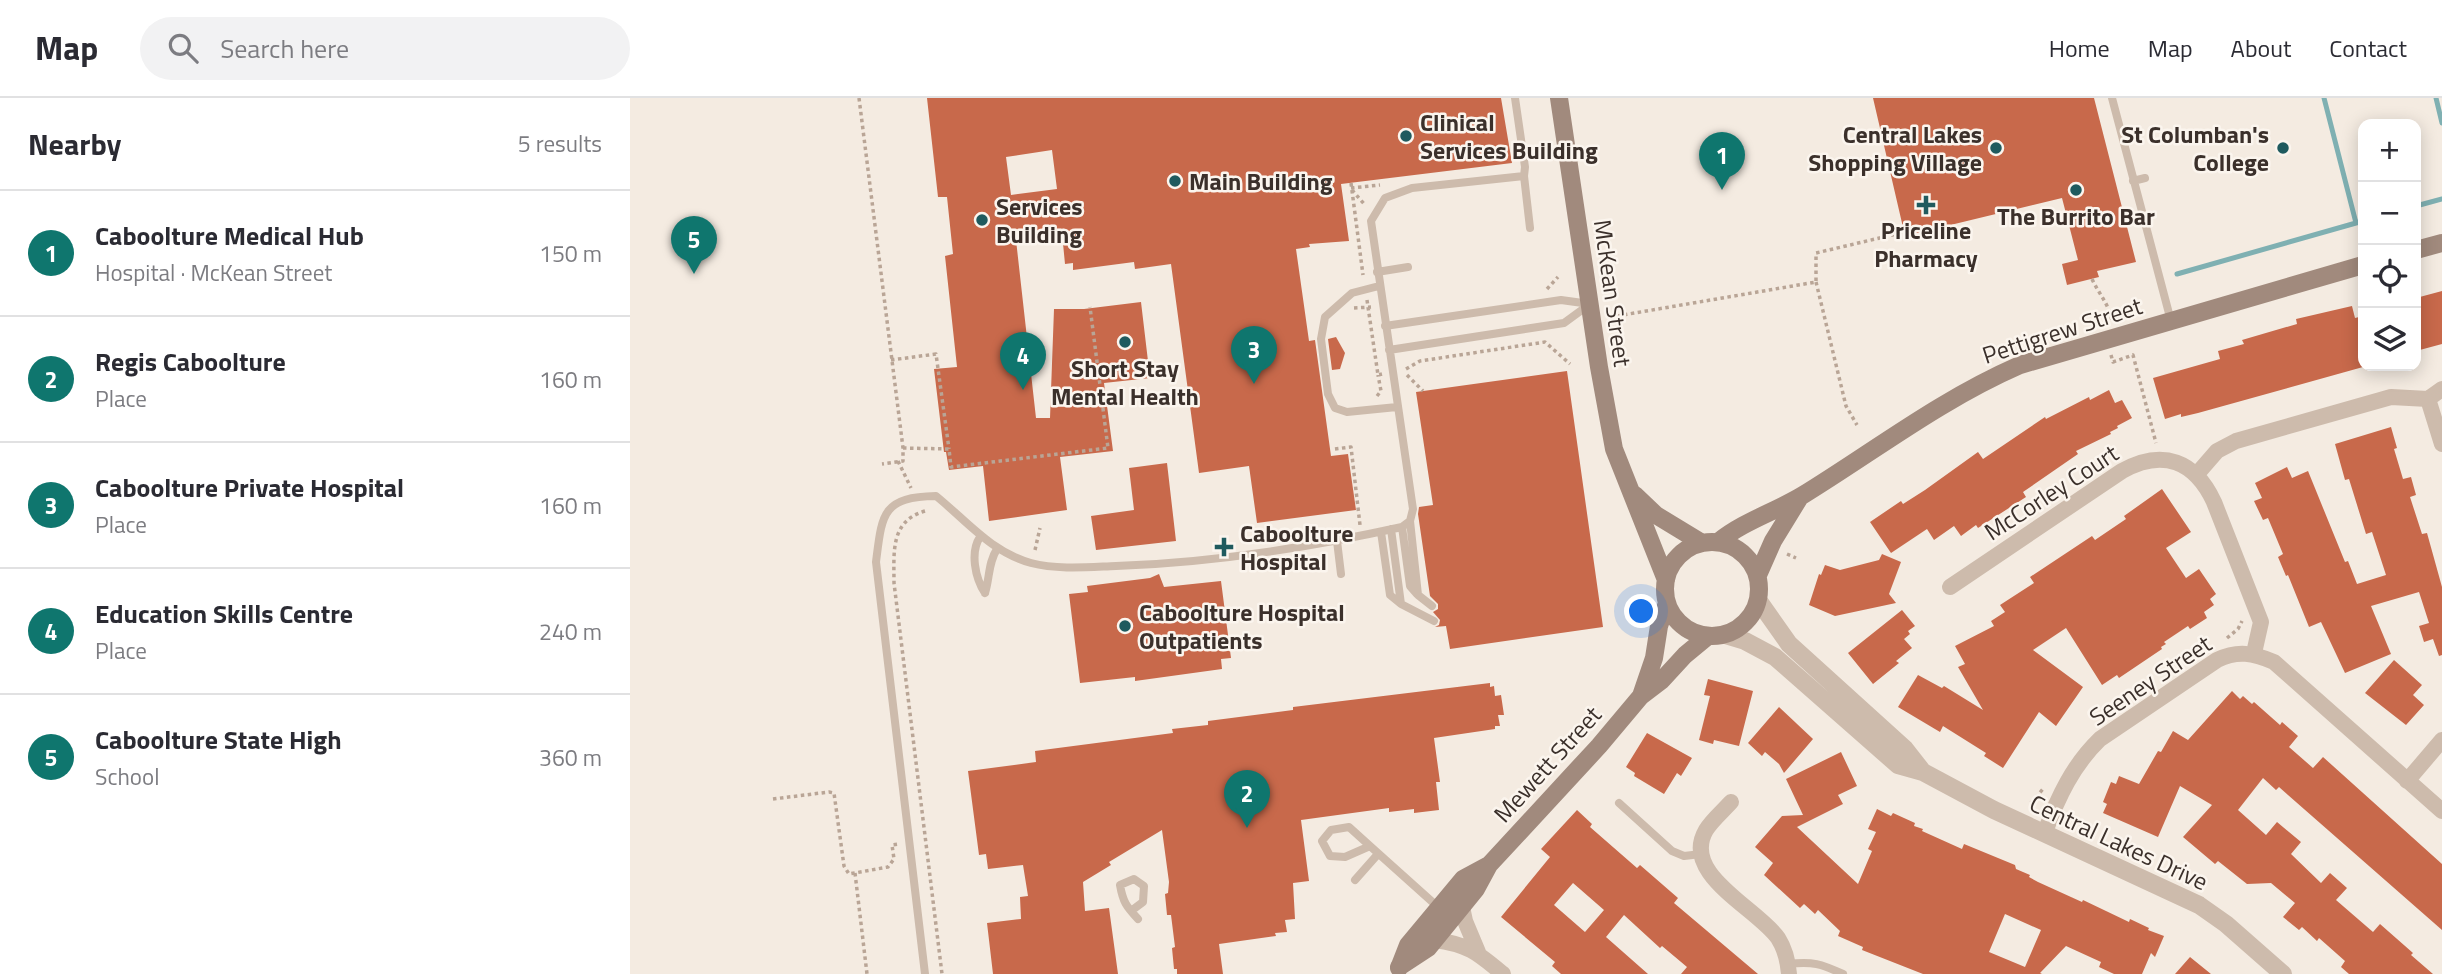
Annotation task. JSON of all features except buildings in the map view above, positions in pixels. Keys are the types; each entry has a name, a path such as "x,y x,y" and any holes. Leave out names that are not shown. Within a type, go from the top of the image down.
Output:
{"main road":[{"name":"McKean Street","path":"1559,98 1614,449 1666,580"},
{"path":"2421,249 2442,243"},
{"name":"Pettigrew Street","path":"1710,542 1800,497 1930,411 1981,382 2053,354 2358,266"},
{"name":"McKean Street","path":"1632,492 1656,515 1710,542"},
{"name":"Pettigrew Street","path":"1758,575 1773,541 1800,497"},
{"path":"1710,542 1731,545 1742,552 1758,575 1758,600 1746,622 1716,635 1695,633 1683,626 1667,603 1666,580 1670,567 1689,547 1710,542"},
{"name":"Mewett Street","path":"1640,696 1654,658 1659,626 1667,603"},
{"name":"Mewett Street","path":"1396,971 1422,953 1434,940 1476,889 1489,865 1599,746 1640,696 1662,680 1685,655 1716,635"},
{"name":"Mewett Street","path":"1396,971 1408,945 1463,879 1489,865"}],"street":[{"path":"2442,444 2435,394 2390,397 2236,441 2217,451 2197,474 2214,502 2256,604 2261,622 2254,653 2274,662 2289,674 2442,811"},
{"name":"McCorley Court","path":"1950,587 2136,463 2155,459 2181,465 2197,474"},
{"name":"Central Lakes Drive","path":"1758,600 1789,644 1905,749 1923,772"},
{"name":"Central Lakes Drive","path":"1716,635 1754,645 1774,657 1898,765 1923,772 1994,810 2199,905 2226,924 2283,974"},
{"name":"Seeney Street","path":"2045,832 2071,774 2084,755 2100,739 2217,660 2230,654 2254,653"},
{"path":"2407,781 2442,740"},
{"path":"1731,802 1706,830 1701,842 1704,866 1711,877 1777,938 1788,969"},
{"path":"1462,907 1478,952"},
{"path":"1434,940 1453,943 1478,952 1503,974"}],"lane":[{"path":"1515,98 1531,228"},
{"path":"2112,98 2171,321"},
{"path":"1418,595 1410,521 1413,509 1371,220 1385,198 1412,188 1524,176"},
{"path":"2133,181 2145,178"},
{"path":"1377,272 1408,267"},
{"path":"1379,286 1352,293 1325,317 1321,339 1328,394 1335,408 1348,412 1398,407"},
{"path":"1385,326 1561,300 1590,304"},
{"path":"1389,350 1564,323 1590,304"},
{"path":"925,974 877,572 879,536 884,518 893,504 905,498 936,496 997,549 1031,563 1073,567 1157,565 1337,541 1402,527 1410,521"},
{"path":"1402,527 1410,586 1432,606"},
{"path":"1391,529 1401,604"},
{"path":"1381,532 1390,595 1401,604 1434,621"},
{"path":"980,537 974,546 977,582 985,593 990,560 997,549"},
{"path":"1337,541 1341,574"},
{"path":"1619,803 1672,851 1684,856 1701,854"},
{"path":"1370,846 1345,857 1330,856 1322,841 1331,830 1349,827 1370,846 1378,854 1438,908"},
{"path":"1355,880 1378,854"},
{"path":"1131,911 1138,919"},
{"path":"1788,969 1809,961 1843,974"}],"path":[{"path":"859,98 903,448 903,461 882,464"},
{"path":"1857,425 1846,406 1816,282 1816,253 1905,232"},
{"path":"2092,279 2097,291 2109,306 2114,326"},
{"path":"1617,316 1816,282"},
{"path":"891,360 936,354 951,467 1108,448 1090,307"},
{"path":"2110,354 2113,362 2133,355 2156,443 2155,459"},
{"path":"1403,371 1423,391"},
{"path":"1375,398 1381,391 1378,375"},
{"path":"1335,449 1351,447 1360,509 1360,536"},
{"path":"903,448 949,449"},
{"path":"933,511 910,516 902,524 894,556 894,583 942,974"},
{"path":"773,799 834,793 844,866 849,874 888,867 894,859 892,845 926,841"},
{"path":"855,873 866,974"}],"waterway":[{"path":"2324,98 2356,223"},
{"path":"2436,98 2442,123"},
{"path":"2421,205 2442,199"},
{"path":"2177,274 2358,222"}],"place":[{"name":"Clinical Services Building","path":"1406,136"},
{"name":"Central Lakes Shopping Village","path":"1996,148"},
{"name":"St Columban's College","path":"2283,148"},
{"name":"Main Building","path":"1175,181"},
{"name":"Caboolture Medical Hub","path":"1722,190"},
{"name":"The Burrito Bar","path":"2076,190"},
{"name":"Priceline Pharmacy","path":"1926,205"},
{"name":"Services Building","path":"982,220"},
{"name":"Caboolture State High","path":"694,274"},
{"name":"Short Stay Mental Health","path":"1125,342"},
{"name":"Caboolture Private Hospital","path":"1254,384"},
{"name":"Education Skills Centre","path":"1023,390"},
{"name":"Caboolture Hospital","path":"1224,547"},
{"name":"Caboolture Hospital Outpatients","path":"1125,626"},
{"name":"Regis Caboolture","path":"1247,828"}]}
